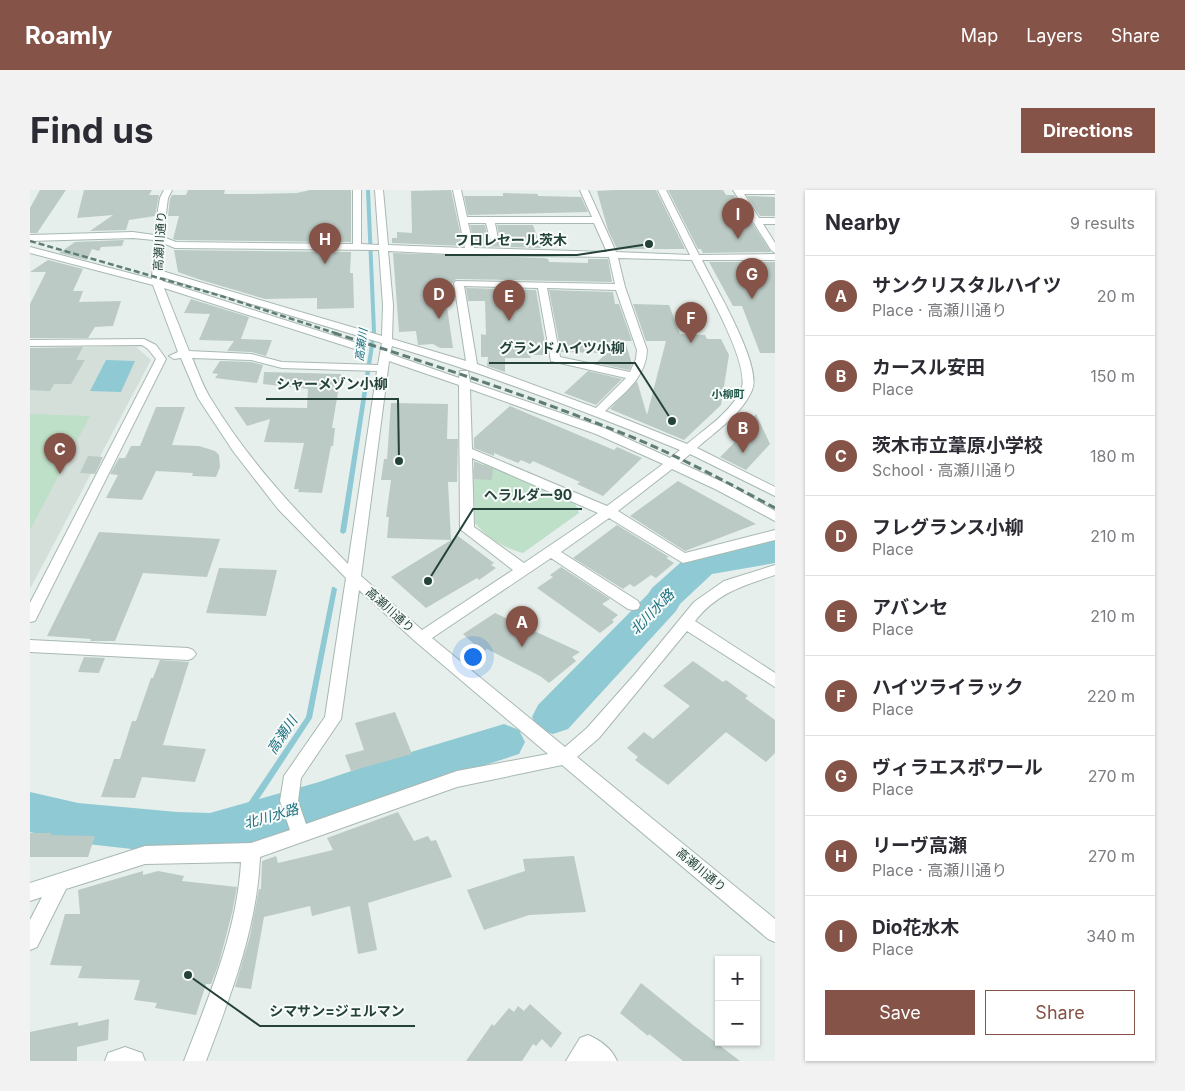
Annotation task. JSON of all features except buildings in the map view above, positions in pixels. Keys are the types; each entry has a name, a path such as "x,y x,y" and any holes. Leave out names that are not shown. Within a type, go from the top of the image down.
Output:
{"street":[{"name":"高瀬川通り","path":"168,190 163,205 159,238 158,278 183,354 204,398 237,448 283,506 354,578 421,638 775,932"},
{"path":"357,190 360,247"},
{"path":"299,830 289,801 293,776 333,718 354,578 382,364 388,305 381,248 379,190"},
{"path":"457,190 470,252"},
{"path":"584,190 613,255 620,287 642,350 643,361 634,376 598,412"},
{"path":"421,638 609,512 689,449 737,406 748,388 748,371 744,353 662,190"},
{"path":"737,191 775,192"},
{"path":"737,191 775,250"},
{"path":"463,220 598,220"},
{"path":"490,220 494,239"},
{"path":"757,220 775,221"},
{"path":"30,238 74,238 114,234 159,238 175,246 360,247 695,258 775,257"},
{"path":"30,250 158,278 366,334 468,365 598,412 689,449 775,492"},
{"path":"158,278 359,347"},
{"path":"522,569 467,529 465,383 468,365 459,283 620,287"},
{"path":"542,285 555,359 634,376"},
{"path":"30,343 144,342 152,347 161,359"},
{"path":"161,359 183,354 250,357 282,365 358,367 382,364 465,383 600,431 722,487 775,517"},
{"path":"30,616 161,359"},
{"path":"466,451 609,512 683,558 775,535"},
{"path":"550,551 633,605"},
{"path":"30,892 145,855 251,852 299,830 457,779 565,757 593,733 699,606 729,585 775,570"},
{"path":"686,623 775,681"},
{"path":"30,646 188,654"},
{"path":"195,1061 233,959 244,914 251,872 251,852"},
{"path":"30,940 59,884"},
{"path":"577,1061 588,1046 606,1061"},
{"path":"116,1061 125,1058 134,1061"}],"shaded area":[{"path":"117,346 136,347 151,360 30,589 30,350"}],"green space":[{"path":"30,414 90,416 30,530"},
{"path":"485,464 575,503 579,513 523,553 504,546 491,538 475,523 473,468"}],"water":[{"path":"106,360 135,361 121,392 90,391"}],"waterway":[{"name":"高瀬川","path":"343,532 374,332 368,190"},
{"name":"北川水路","path":"553,717 663,602 665,597 701,564 775,551"},
{"name":"高瀬川","path":"237,826 309,718 334,589"},
{"name":"北川水路","path":"30,812 78,823 177,833 210,834 319,802 378,781 504,742"}],"railway":[{"path":"30,241 218,295 338,334"},
{"path":"334,333 488,384 639,440 708,472 775,508"}],"place":[{"name":"Dio花水木","path":"738,239"},
{"name":"フロレセール茨木","path":"649,244"},
{"name":"リーヴ高瀬","path":"325,264"},
{"name":"ヴィラエスポワール","path":"752,299"},
{"name":"フレグランス小柳","path":"439,319"},
{"name":"アバンセ","path":"509,321"},
{"name":"ハイツライラック","path":"691,343"},
{"name":"グランドハイツ小柳","path":"672,421"},
{"name":"カースル安田","path":"743,453"},
{"name":"シャーメゾン小柳","path":"399,461"},
{"name":"茨木市立葦原小学校","path":"60,474"},
{"name":"ヘラルダー90","path":"428,581"},
{"name":"サンクリスタルハイツ","path":"522,647"},
{"name":"シマサン=ジェルマン","path":"188,975"}],"district":[{"name":"小柳町","path":"728,394"}]}
